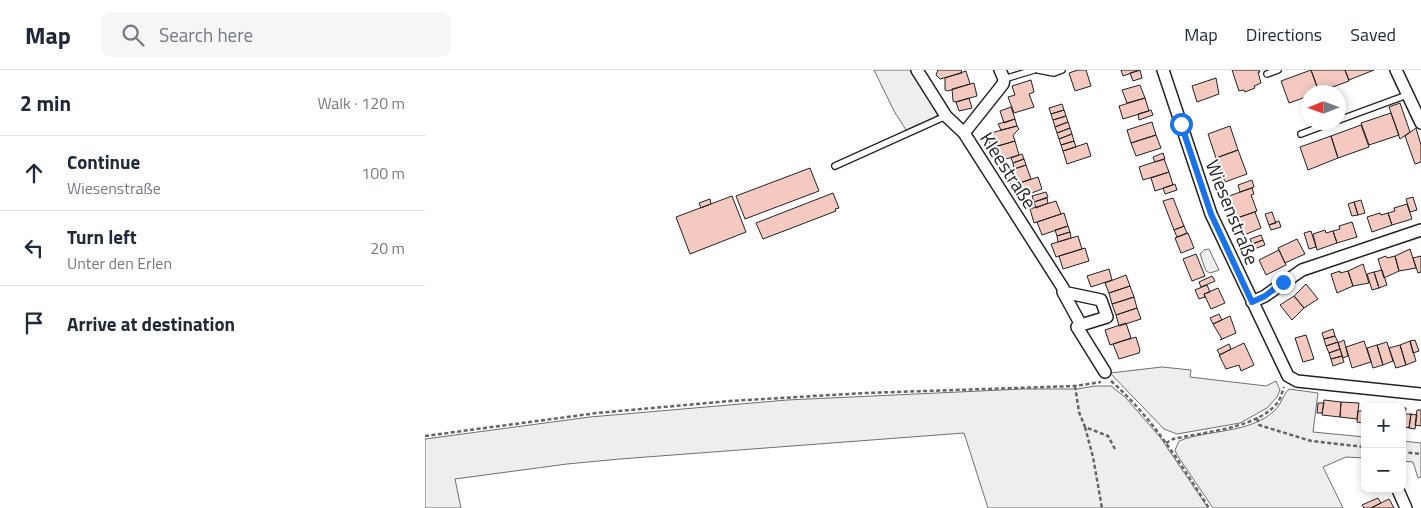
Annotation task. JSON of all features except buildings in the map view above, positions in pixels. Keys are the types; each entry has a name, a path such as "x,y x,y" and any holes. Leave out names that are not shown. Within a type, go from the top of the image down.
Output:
{"street":[{"path":"917,70 947,116 964,132"},
{"name":"Wiesenstraße","path":"1163,70 1211,214 1288,376"},
{"path":"1397,70 1421,123"},
{"name":"Kleestraße","path":"1002,74 1001,88 964,132 1063,288 1063,292 1081,325 1077,326 1105,372"},
{"path":"1252,302 1265,296 1302,270 1421,230"},
{"path":"1063,292 1101,300 1107,317 1081,325"},
{"path":"1288,376 1297,381 1421,394"},
{"path":"1399,493 1406,508"}],"lane":[{"path":"1002,74 1033,70"},
{"path":"1038,70 1054,73 1062,70"},
{"path":"1267,74 1278,70"},
{"path":"1346,117 1407,95"},
{"path":"835,166 947,116"},
{"path":"1301,134 1312,130"}],"path":[{"path":"1166,443 1173,439 1235,426 1257,418 1269,411 1279,401 1288,376"},
{"path":"425,436 597,413 731,401 1075,386 1109,380 1138,408 1166,443 1209,508"},
{"path":"1075,386 1079,412 1093,457 1102,508"},
{"path":"1257,418 1259,425 1311,441 1361,447"},
{"path":"1085,427 1108,436 1115,449"},
{"path":"1406,452 1421,454"}],"shaded area":[{"path":"874,70 913,70 939,113 935,117 906,130 894,111"},
{"path":"1209,249 1219,270 1210,273 1206,271 1200,254 1204,250"},
{"path":"1162,367 1191,370 1190,377 1266,386 1276,381 1280,390 1277,397 1267,408 1240,423 1177,434 1164,429 1110,373"},
{"path":"1111,386 1125,397 1160,437 1208,508 988,508 964,433 620,459 455,479 461,508 425,508 425,439 590,417 787,400 1023,389 1077,389"},
{"path":"1289,389 1318,393 1313,432 1361,437 1361,458 1346,457 1323,467 1343,508 1213,508 1177,455 1175,450 1179,441 1253,424 1274,411"},
{"path":"1406,441 1421,443 1421,477 1418,478 1413,462 1406,461"}],"route":[{"path":"1181,124 1211,214 1252,302 1265,296 1283,282"}]}
